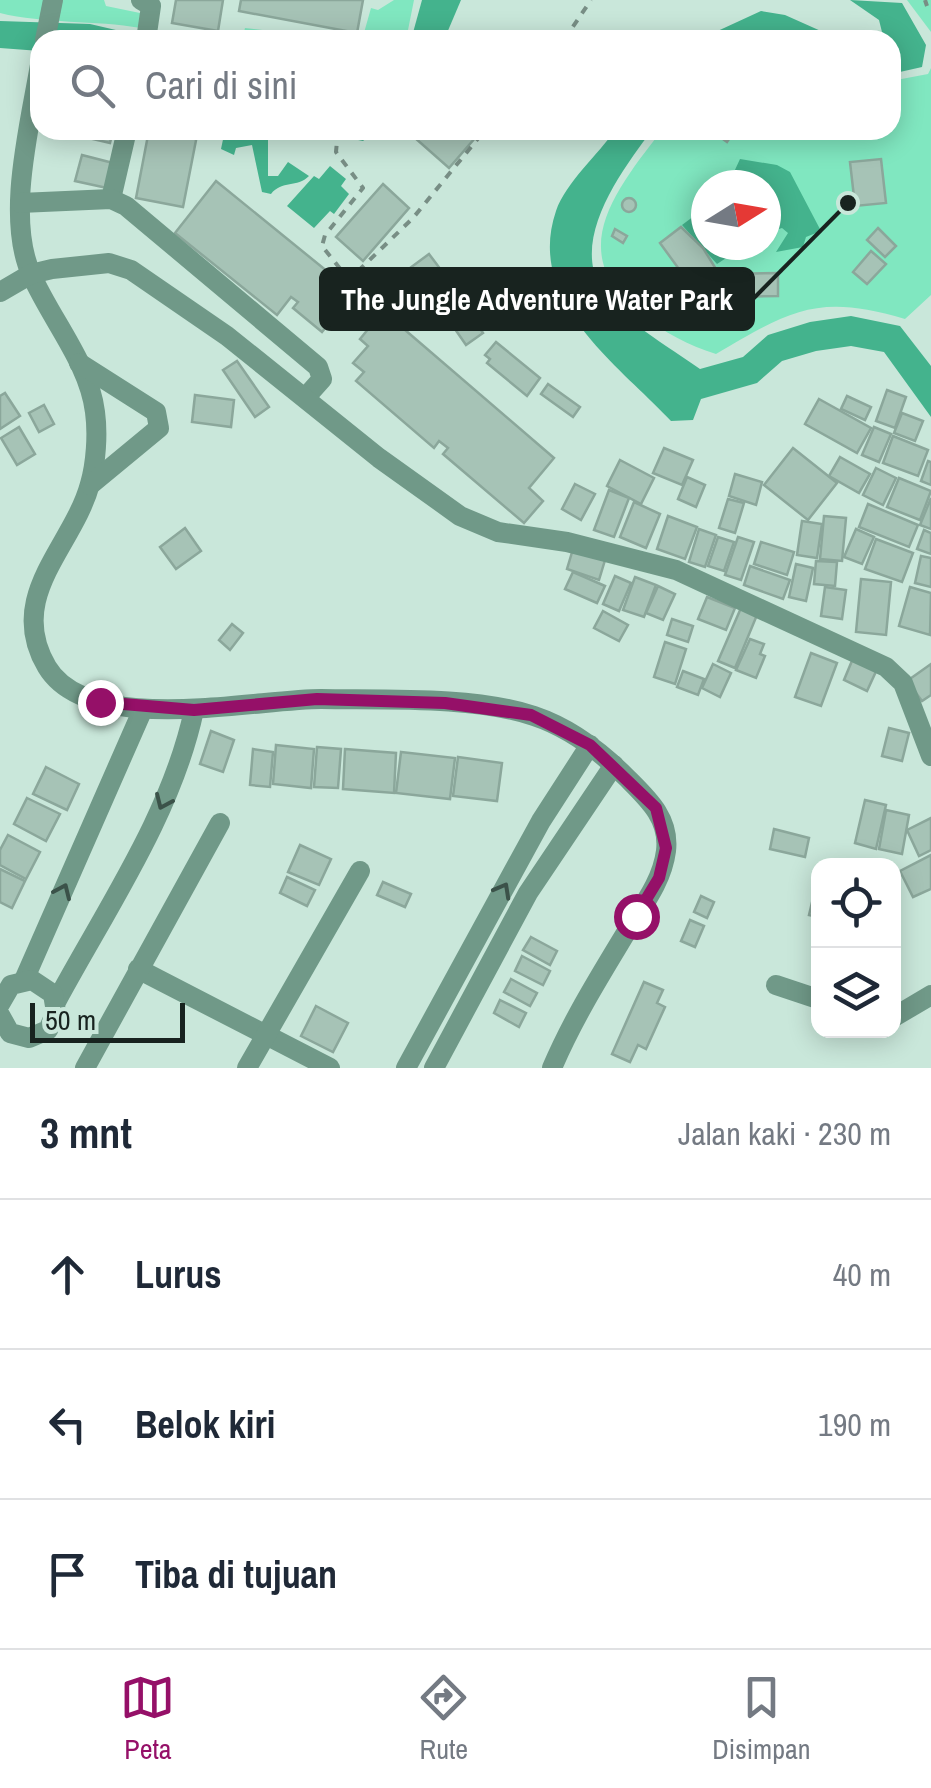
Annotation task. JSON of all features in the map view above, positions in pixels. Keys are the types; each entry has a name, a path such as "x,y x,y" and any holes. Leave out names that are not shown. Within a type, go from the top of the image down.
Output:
{"street":[{"path":"47,30 52,0"},
{"path":"146,4 146,30"},
{"path":"30,134 20,203 22,243 30,274 77,362 96,416 90,486 39,585 33,627 46,665 68,686 100,702 143,709 194,710 317,699 445,703 531,715 590,745 656,808 664,828 663,862 659,878 569,1027 552,1068"},
{"path":"111,199 125,140"},
{"path":"20,203 111,199 126,206 318,367 322,380 305,398"},
{"path":"0,292 30,274 97,264 131,270 228,336 378,458 479,526 676,570 886,667 903,683 931,756"},
{"path":"77,362 156,412 161,421 160,428 90,486"},
{"path":"143,709 24,980 1,1011 19,1037 39,1036 54,1022 56,1002 160,809 186,748 194,710"},
{"path":"406,1068 541,821 590,745"},
{"path":"434,1068 506,934 614,765"},
{"path":"541,821 567,835"},
{"path":"85,1068 220,823"},
{"path":"247,1068 360,872"},
{"path":"486,922 506,934"},
{"path":"138,969 330,1068"},
{"path":"24,980 40,983 56,1002"},
{"path":"776,984 811,996"},
{"path":"450,989 472,998"},
{"path":"901,1013 931,995"}],"path":[{"path":"571,30 591,0"},
{"path":"336,140 334,148 363,188 325,236 322,246 346,276 352,277 413,218 477,140"}],"shaded area":[{"path":"0,0 104,0 106,6 140,13 141,28 0,13"},
{"path":"394,0 414,0 408,30 365,30 371,8 378,10"},
{"path":"422,0 461,0 448,30 414,30"},
{"path":"850,0 902,3 926,45 922,67 901,72 901,30 882,30 879,20"},
{"path":"907,0 931,0 931,32"},
{"path":"761,11 785,15 819,30 720,30"},
{"path":"0,21 90,24 116,30 30,30 30,50 0,48"},
{"path":"931,68 931,295 905,319 849,307 806,310 765,326 716,354 686,342 641,314 618,291 605,269 601,245 605,222 614,199 655,140 901,140 901,79 928,74"},
{"path":"223,140 268,140 268,176 278,176 288,162 309,176 271,194 262,192 252,145 236,148 234,155 221,149"},
{"path":"607,140 645,140 605,203 592,245 593,265 599,285 618,309 700,369 743,357 768,335 810,322 851,316 900,326 931,366 931,417 884,352 851,346 782,361 757,383 701,399 693,420 671,421 604,354 565,303 554,274 550,244 556,211 575,179"},
{"path":"740,159 777,165 790,172 821,231 806,237 803,247 781,251 788,233 781,228 781,170 735,170"},
{"path":"330,166 346,179 341,186 349,194 334,214 330,211 314,228 287,206 314,176 319,179"},
{"path":"691,218 691,235 682,225"}],"building":[{"path":"176,0 223,0 218,30 172,23"},
{"path":"241,0 363,0 358,30 239,11"},
{"path":"147,140 196,140 183,207 136,198"},
{"path":"417,140 473,140 449,168"},
{"path":"82,155 113,163 107,188 75,181"},
{"path":"881,159 886,203 855,206 850,162"},
{"path":"216,181 344,285 321,313 331,321 322,332 293,308 298,302 291,297 277,315 175,233"},
{"path":"383,184 409,208 363,261 336,237"},
{"path":"629,198 636,205 629,212 622,205"},
{"path":"681,227 691,237 691,260 710,260 719,274 692,287 660,243"},
{"path":"878,228 896,246 885,257 867,240"},
{"path":"615,229 627,236 623,243 612,236"},
{"path":"871,251 886,264 867,284 853,272"},
{"path":"429,254 444,274 424,288 410,268"},
{"path":"778,273 778,296 730,297 729,274"},
{"path":"445,277 483,333 466,345 428,290"},
{"path":"383,311 554,458 529,488 543,501 524,523 443,454 448,448 439,441 434,448 356,381 364,372 353,363 368,346 360,339"},
{"path":"496,342 540,378 527,396 487,363 490,359 485,355"},
{"path":"237,361 269,407 255,417 223,370"},
{"path":"548,384 580,407 573,417 541,394"},
{"path":"887,390 906,397 895,428 876,421"},
{"path":"5,393 20,416 0,429 0,396"},
{"path":"195,395 234,400 231,427 192,422"},
{"path":"847,396 871,407 865,420 841,409"},
{"path":"819,399 871,428 857,453 805,424"},
{"path":"44,405 54,424 39,432 29,413"},
{"path":"902,413 923,421 915,441 894,433"},
{"path":"19,427 35,454 17,465 1,438"},
{"path":"874,427 891,434 879,462 862,455"},
{"path":"893,436 928,450 918,476 883,463"},
{"path":"664,448 693,460 682,485 653,473"},
{"path":"793,448 837,483 808,520 764,485"},
{"path":"840,457 870,474 859,493 829,476"},
{"path":"620,460 654,478 641,504 607,486"},
{"path":"928,461 931,462 931,485 921,481"},
{"path":"876,468 896,478 883,505 863,495"},
{"path":"735,474 762,482 756,505 729,496"},
{"path":"687,477 705,485 696,507 678,499"},
{"path":"899,478 931,491 920,520 887,507"},
{"path":"575,484 595,494 581,520 562,509"},
{"path":"609,490 629,498 614,537 594,530"},
{"path":"931,498 931,529 920,525"},
{"path":"728,499 744,503 735,533 719,528"},
{"path":"634,502 660,514 646,548 620,537"},
{"path":"868,504 918,525 909,547 859,527"},
{"path":"668,516 697,527 685,559 657,549"},
{"path":"824,516 846,518 842,561 820,559"},
{"path":"802,521 822,524 817,558 797,555"},
{"path":"185,528 201,551 176,569 160,547"},
{"path":"699,529 716,535 705,567 689,562"},
{"path":"856,529 874,537 862,564 844,557"},
{"path":"924,530 931,533 931,554 917,549"},
{"path":"718,537 734,542 724,571 708,566"},
{"path":"738,537 754,542 741,580 725,575"},
{"path":"876,539 913,553 902,582 865,569"},
{"path":"761,542 794,552 787,575 754,564"},
{"path":"573,549 605,560 599,580 567,569"},
{"path":"921,556 931,558 931,587 915,583"},
{"path":"816,561 837,562 835,586 814,584"},
{"path":"796,564 813,568 806,601 789,597"},
{"path":"750,566 790,580 783,599 744,585"},
{"path":"573,572 605,586 597,603 565,589"},
{"path":"615,576 631,583 619,611 603,604"},
{"path":"635,577 656,585 644,617 623,610"},
{"path":"861,579 891,582 886,635 856,632"},
{"path":"658,586 675,594 663,620 646,613"},
{"path":"825,587 846,590 842,619 821,616"},
{"path":"910,587 931,593 930,635 899,626"},
{"path":"707,597 735,608 726,630 698,619"},
{"path":"741,608 757,615 735,668 718,661"},
{"path":"603,611 628,625 619,641 594,628"},
{"path":"672,619 693,626 688,642 667,635"},
{"path":"232,624 243,633 230,650 219,640"},
{"path":"750,639 764,644 760,654 765,656 756,678 736,670"},
{"path":"665,642 686,649 675,684 654,677"},
{"path":"811,653 837,663 821,706 795,697"},
{"path":"854,656 878,667 867,691 844,680"},
{"path":"713,664 731,673 720,697 702,688"},
{"path":"931,664 931,695 922,701 907,681"},
{"path":"683,671 704,679 698,695 677,687"},
{"path":"889,728 909,733 902,761 882,756"},
{"path":"211,731 234,740 223,772 200,764"},
{"path":"276,745 314,749 311,788 273,784"},
{"path":"317,747 341,749 338,788 314,787"},
{"path":"253,749 273,752 270,787 250,785"},
{"path":"345,749 396,753 394,793 343,789"},
{"path":"401,752 455,758 450,799 396,793"},
{"path":"458,757 502,763 497,801 453,796"},
{"path":"46,767 79,784 67,810 33,794"},
{"path":"27,798 60,814 46,841 14,824"},
{"path":"865,800 886,805 876,849 855,843"},
{"path":"886,810 909,815 902,854 879,849"},
{"path":"931,818 931,850 919,856 907,830"},
{"path":"774,829 809,838 805,857 770,849"},
{"path":"8,835 40,852 26,879 0,865 0,850"},
{"path":"300,845 331,859 319,885 288,872"},
{"path":"931,855 931,889 913,897 901,870"},
{"path":"0,869 25,881 12,908 0,902"},
{"path":"287,877 315,890 307,906 280,893"},
{"path":"383,882 411,894 405,907 377,895"},
{"path":"701,896 714,902 707,918 694,912"},
{"path":"690,920 704,926 695,947 681,941"},
{"path":"531,937 557,951 550,965 523,950"},
{"path":"522,956 550,971 543,985 515,971"},
{"path":"511,979 537,993 530,1006 504,992"},
{"path":"644,982 663,990 657,1003 665,1007 646,1049 638,1045 630,1062 612,1054"},
{"path":"500,1000 526,1013 519,1027 494,1013"},
{"path":"316,1006 348,1023 333,1052 301,1036"}],"place":[{"name":"The Jungle Adventure Water Park","path":"848,203"}],"route":[{"path":"100,702 143,709 194,710 317,699 445,703 531,715 590,745 656,808 666,848 659,878 636,916"}]}
